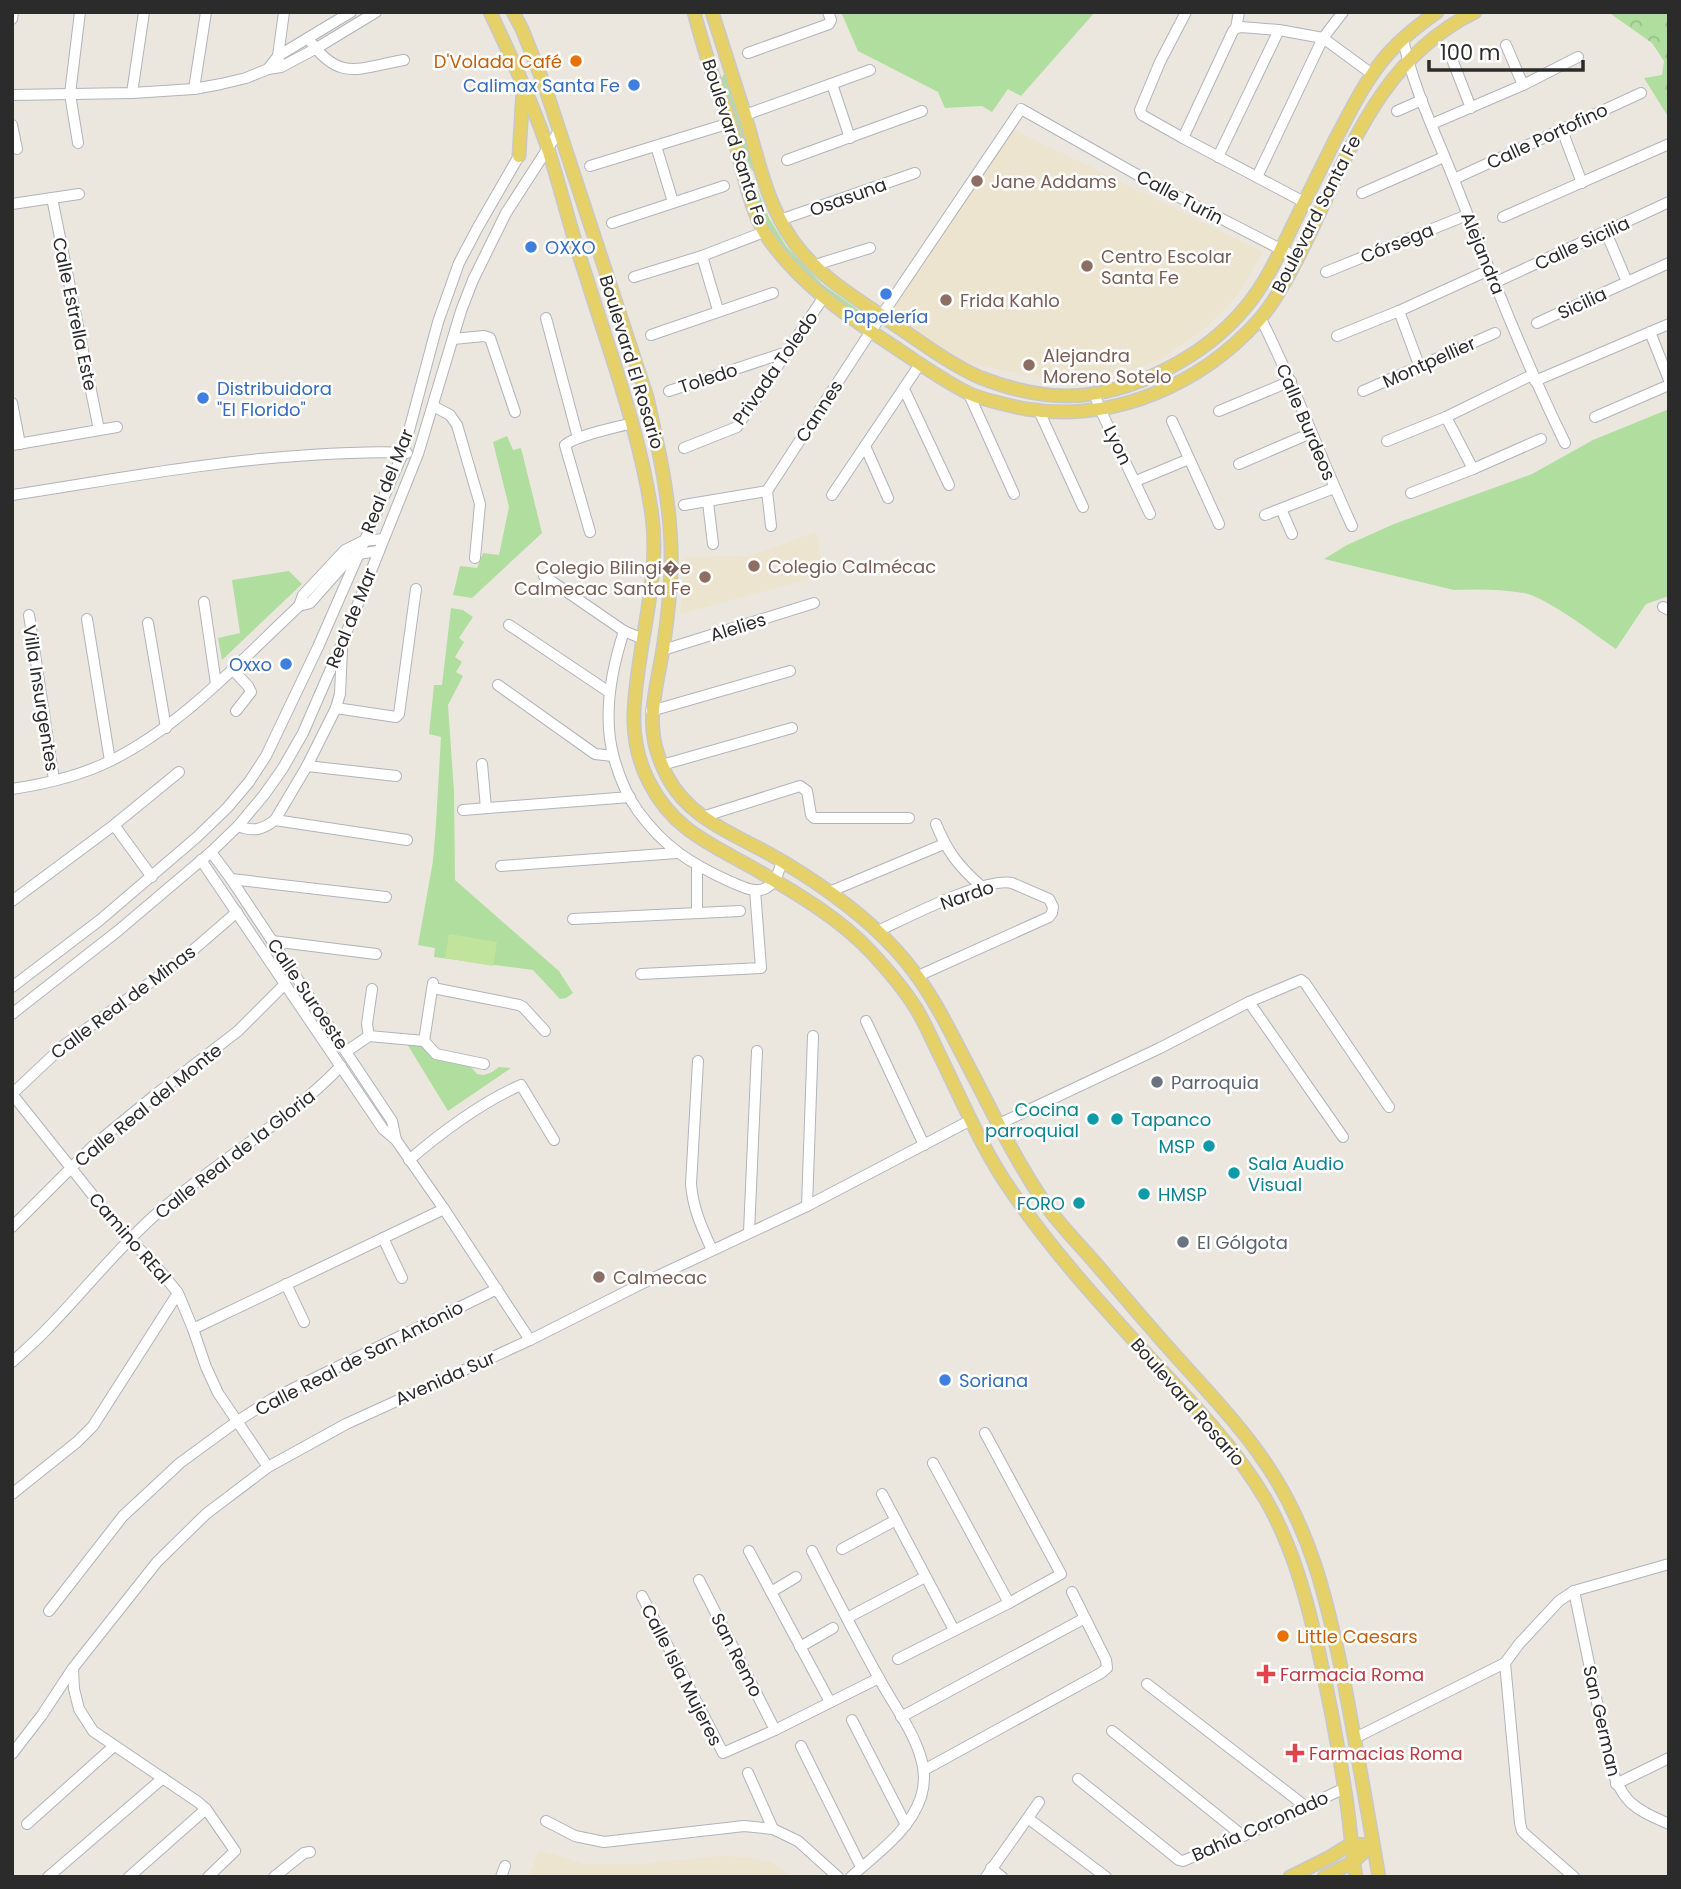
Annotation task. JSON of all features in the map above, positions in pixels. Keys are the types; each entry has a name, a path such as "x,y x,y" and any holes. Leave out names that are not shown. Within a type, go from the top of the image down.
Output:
{"main road":[{"name":"Boulevard El Rosario","path":"490,12 523,82 548,149 632,422 652,518 654,542 633,708 637,752 649,782 666,809 685,828 708,844 775,881 856,937 902,988 920,1014 971,1120"},
{"name":"Boulevard El Rosario","path":"513,12 535,59 647,397 657,442 669,511 671,550 669,602 651,711 654,741 662,765 678,794 702,817 782,861 829,892 877,931 918,976 934,1000 999,1124"},
{"name":"Boulevard Santa Fe","path":"694,12 756,215 764,233 789,264 823,298 968,393 1040,411 1083,412 1140,399 1181,382 1222,355 1261,318 1298,258 1359,130 1387,86 1407,61 1441,33 1475,12"},
{"name":"Boulevard Santa Fe","path":"712,12 762,178 780,220 815,265 838,286 949,361 981,377 1012,388 1047,395 1071,396 1131,384 1159,374 1201,348 1244,309 1262,285 1282,249 1347,116 1372,74 1403,39 1437,12"},
{"path":"519,156 523,82"},
{"name":"Boulevard Rosario","path":"971,1120 1003,1179 1039,1231 1088,1291 1211,1425 1247,1470 1276,1518 1307,1601 1322,1666 1345,1788 1356,1877"},
{"name":"Boulevard Rosario","path":"999,1124 1049,1209 1226,1411 1259,1454 1291,1506 1328,1606 1355,1738 1379,1877"},
{"path":"1039,1231 1057,1218"},
{"path":"1297,1571 1315,1565"},
{"path":"1290,1877 1351,1844 1372,1845"},
{"path":"1324,1877 1353,1862 1372,1845"}],"street":[{"path":"12,19 13,12"},
{"path":"78,143 70,94 80,12"},
{"path":"132,93 144,12"},
{"path":"194,89 206,12"},
{"path":"281,67 278,56 284,12"},
{"path":"268,69 278,56 337,16 351,12"},
{"path":"12,95 194,89 246,78 281,67 376,12"},
{"path":"748,53 829,24 831,20 828,12"},
{"path":"1186,12 1160,62 1140,110 1142,115 1304,202"},
{"path":"1183,138 1236,28 1239,12"},
{"path":"1257,177 1323,38 1343,12"},
{"path":"1236,28 1279,30 1323,38 1372,74"},
{"path":"1218,157 1279,30"},
{"path":"308,38 332,65 348,70 404,60"},
{"name":"Alejandra","path":"1403,39 1407,61 1494,283 1565,443"},
{"path":"1506,45 1523,85"},
{"path":"1450,54 1471,108"},
{"path":"1432,124 1523,85 1578,57"},
{"path":"711,70 728,65"},
{"path":"745,115 870,70"},
{"path":"832,84 850,138"},
{"name":"Calle Portofino","path":"1454,179 1641,93"},
{"path":"1397,111 1422,100"},
{"name":"Calle Turín","path":"871,331 1021,109 1150,182 1282,249"},
{"path":"787,160 922,111"},
{"path":"590,166 730,123"},
{"path":"12,125 17,149"},
{"name":"Real de Mar","path":"12,1014 128,923 211,852 264,795 290,757 343,642 418,454 461,311 485,254 506,214 559,131"},
{"path":"1562,131 1582,183"},
{"path":"1503,217 1669,144"},
{"path":"656,146 673,202"},
{"name":"Real del Mar","path":"12,988 152,877 197,837 227,808 266,757 318,647 402,453 438,322 459,263 519,156"},
{"path":"1362,193 1444,158"},
{"name":"Osasuna","path":"780,220 915,173"},
{"path":"747,183 762,178"},
{"path":"612,223 724,186"},
{"path":"12,204 79,194"},
{"name":"Calle Estrella Este","path":"52,198 99,430"},
{"name":"Calle Sicilia","path":"1494,283 1669,202"},
{"name":"Córsega","path":"1326,272 1467,215"},
{"name":"Sicilia","path":"1606,232 1627,282"},
{"path":"634,277 764,233"},
{"path":"815,265 870,247"},
{"path":"1282,249 1298,258"},
{"path":"702,256 718,310"},
{"name":"Sicilia","path":"1537,323 1669,263"},
{"path":"1337,336 1489,270"},
{"path":"650,335 773,292"},
{"name":"Privada Toledo","path":"684,448 737,427 823,298"},
{"path":"1399,311 1419,365"},
{"path":"545,318 578,438"},
{"name":"Calle Burdeos","path":"1261,318 1352,526"},
{"path":"1387,441 1669,324"},
{"name":"Cannes","path":"767,491 871,331"},
{"path":"1595,417 1669,383 1650,332"},
{"name":"Montpellier","path":"1363,391 1494,333"},
{"path":"453,339 484,336 489,338 514,412"},
{"name":"Toledo","path":"669,391 788,352"},
{"path":"832,495 920,364"},
{"path":"1219,411 1291,382"},
{"path":"904,389 949,485"},
{"path":"968,393 1014,494"},
{"name":"Lyon","path":"1094,393 1150,514"},
{"path":"12,403 16,445 117,427"},
{"path":"433,406 454,419 469,464 480,504 475,558"},
{"path":"1040,411 1083,507"},
{"path":"1446,417 1473,469"},
{"path":"1172,421 1219,524"},
{"path":"590,532 565,448 567,442 632,422"},
{"path":"1239,464 1311,433"},
{"path":"1411,493 1541,439"},
{"path":"865,446 888,498"},
{"path":"12,495 277,457 354,453 418,454"},
{"name":"Lyon","path":"1136,481 1189,460"},
{"path":"1265,515 1334,488"},
{"path":"684,505 767,491 771,526"},
{"path":"708,502 713,544"},
{"path":"1281,509 1292,534"},
{"path":"12,789 54,780 110,761 166,728 299,606 303,595 345,550 363,541 383,539"},
{"path":"299,606 310,603 349,559 358,554 378,551"},
{"path":"544,576 624,631 643,639"},
{"path":"336,708 398,716 416,589"},
{"path":"204,602 216,684"},
{"name":"Alelies","path":"663,650 814,603"},
{"name":"Villa Insurgentes","path":"29,615 54,780"},
{"path":"87,619 110,761"},
{"path":"148,623 166,728"},
{"path":"509,625 609,692"},
{"path":"624,631 609,692 608,719 613,756 637,810 677,853 697,867 755,891 766,888 775,881 782,861"},
{"path":"238,826 262,829 275,820 307,766 336,708 340,694 343,642"},
{"path":"232,669 251,692 236,711"},
{"path":"651,711 790,671"},
{"path":"498,685 595,754 613,756"},
{"path":"662,765 792,728"},
{"path":"482,764 486,808"},
{"path":"307,766 397,776"},
{"path":"12,901 114,825 179,772"},
{"path":"702,817 800,786 807,791 811,815 814,818 909,818"},
{"path":"463,810 630,797"},
{"path":"275,820 407,840"},
{"path":"936,824 944,844 962,870 981,886"},
{"path":"114,825 152,877"},
{"path":"829,892 944,844"},
{"name":"Calle Suroeste","path":"211,852 392,1121 396,1140"},
{"path":"501,866 677,853"},
{"name":"Calle Suroeste","path":"201,860 383,1129 396,1140 444,1209 530,1340"},
{"path":"697,867 697,912"},
{"path":"231,879 386,897"},
{"name":"Nardo","path":"877,931 981,886 1007,882 1049,900 1053,907 1049,917 918,976"},
{"path":"641,974 761,968 755,891"},
{"path":"573,919 740,911"},
{"name":"Calle Real de Minas","path":"12,1094 63,1046 185,957 237,912"},
{"path":"272,941 376,954"},
{"path":"999,1124 1301,980 1389,1107"},
{"name":"Calle Real del Monte","path":"12,1227 71,1167 138,1109 238,1031 285,985"},
{"path":"424,1041 433,985 519,1005 545,1031"},
{"path":"369,1036 367,1024 372,989"},
{"path":"1250,1002 1343,1137"},
{"path":"866,1021 924,1145"},
{"path":"346,1051 369,1036 424,1041 436,1054 484,1064"},
{"path":"807,1206 813,1036"},
{"path":"749,1232 757,1051"},
{"path":"698,1060 691,1185 698,1219 712,1250"},
{"name":"Calle Real de la Gloria","path":"12,1362 46,1331 130,1240 183,1192 295,1108 341,1066"},
{"path":"409,1160 456,1122 521,1085 554,1140"},
{"name":"Camino REal","path":"12,1094 87,1189 178,1293 218,1393 268,1467"},
{"name":"Avenida Sur","path":"12,1754 73,1668 127,1598 173,1545 205,1514 268,1467 346,1424 530,1340 807,1206 971,1120"},
{"path":"193,1329 444,1209"},
{"path":"383,1238 402,1278"},
{"path":"286,1284 304,1322"},
{"name":"Calle Real de San Antonio","path":"49,1611 123,1516 180,1463 236,1422 272,1399 497,1289"},
{"path":"12,1494 93,1426 178,1293"},
{"path":"898,1659 1061,1574 985,1433"},
{"path":"933,1463 1009,1603"},
{"path":"882,1494 954,1630"},
{"path":"842,1549 896,1520"},
{"path":"749,1551 830,1702"},
{"path":"812,1551 901,1717 920,1755 924,1770 923,1790 915,1812 906,1825 851,1877"},
{"path":"1355,1738 1505,1663 1559,1601 1574,1591 1669,1564"},
{"path":"771,1592 796,1577"},
{"path":"847,1618 925,1577"},
{"name":"San Remo","path":"699,1580 775,1730"},
{"name":"San German","path":"1574,1591 1616,1784 1634,1807 1669,1824"},
{"path":"924,1770 1101,1674 1107,1668 1106,1660 1072,1592"},
{"name":"Calle Isla Mujeres","path":"642,1596 723,1753 775,1730"},
{"path":"901,1717 1085,1618"},
{"path":"800,1647 833,1628"},
{"path":"1505,1663 1522,1831 1574,1877"},
{"path":"73,1668 79,1709 93,1731 184,1791 206,1809 236,1852 208,1877"},
{"path":"775,1730 879,1678"},
{"path":"1147,1684 1305,1806"},
{"path":"852,1720 906,1825"},
{"path":"1112,1731 1243,1836"},
{"path":"27,1824 114,1746"},
{"path":"801,1746 861,1867"},
{"path":"1616,1784 1669,1758"},
{"path":"747,1773 773,1829"},
{"path":"48,1877 163,1777"},
{"name":"Bahía Coronado","path":"1077,1779 1183,1861 1345,1788"},
{"path":"1002,1877 988,1873 1040,1802"},
{"path":"129,1877 206,1809"},
{"path":"1028,1819 1106,1877"},
{"path":"547,1821 575,1836 604,1842 744,1826 773,1829 798,1841 838,1877"},
{"path":"274,1877 304,1853 310,1852"},
{"path":"500,1877 505,1866"}],"shaded area":[{"name":"Centro Escolar Santa Fe","path":"1011,128 1263,252 1238,295 1209,325 1160,360 1132,370 1076,378 1028,376 965,362 888,311"},
{"name":"Colegio Calmécac","path":"816,532 825,575 680,614 686,557 749,556"},
{"path":"539,1850 584,1864 639,1864 720,1856 747,1857 773,1863 792,1877 529,1877"}],"green space":[{"path":"841,12 1095,12 1021,96 1008,89 992,112 982,106 945,108 938,92 858,51"},
{"path":"1608,12 1662,12 1669,15 1669,118 1644,78 1662,75 1664,61 1652,43"},
{"path":"724,74 728,75 755,170 753,171 721,79"},
{"path":"754,188 786,246 822,284 861,314 858,315 833,299 808,279 768,231"},
{"path":"1669,409 1669,596 1646,604 1616,649 1558,609 1534,596 1506,591 1454,590 1324,559 1347,545 1394,524 1532,474 1593,440"},
{"path":"507,436 513,450 521,448 542,533 472,598 453,595 460,566 477,568 483,553 499,555 509,507 493,442"},
{"path":"289,571 302,584 222,660 218,638 240,633 232,580"},
{"path":"451,608 463,610 473,617 459,638 464,642 455,657 462,662 456,672 463,676 448,705 454,792 455,880 559,971 573,993 566,998 560,999 533,970 434,957 435,948 418,945 433,861 441,737 429,734 434,685 442,685"},
{"path":"449,934 497,942 493,966 445,958"},
{"path":"404,1039 420,1040 432,1057 471,1067 477,1074 484,1075 499,1067 511,1068 448,1111"}],"place":[{"name":"D'Volada Café","path":"576,61"},
{"name":"Calimax Santa Fe","path":"634,85"},
{"name":"Jane Addams","path":"977,181"},
{"name":"OXXO","path":"531,247"},
{"name":"Centro Escolar Santa Fe","path":"1087,266"},
{"name":"Papelería","path":"886,294"},
{"name":"Frida Kahlo","path":"946,300"},
{"name":"Alejandra Moreno Sotelo","path":"1029,365"},
{"name":"Distribuidora \"El Florido\"","path":"203,398"},
{"name":"Colegio Calmécac","path":"754,566"},
{"name":"Colegio Bilingi�e Calmecac Santa Fe","path":"705,577"},
{"name":"Oxxo","path":"286,664"},
{"name":"Parroquia","path":"1157,1082"},
{"name":"Cocina parroquial","path":"1093,1119"},
{"name":"Tapanco","path":"1117,1119"},
{"name":"MSP","path":"1209,1146"},
{"name":"Sala Audio Visual","path":"1234,1173"},
{"name":"HMSP","path":"1144,1194"},
{"name":"FORO","path":"1079,1203"},
{"name":"El Gólgota","path":"1183,1242"},
{"name":"Calmecac","path":"599,1277"},
{"name":"Soriana","path":"945,1380"},
{"name":"Little Caesars","path":"1283,1636"},
{"name":"Farmacia Roma","path":"1266,1674"},
{"name":"Farmacias Roma","path":"1295,1753"}]}
